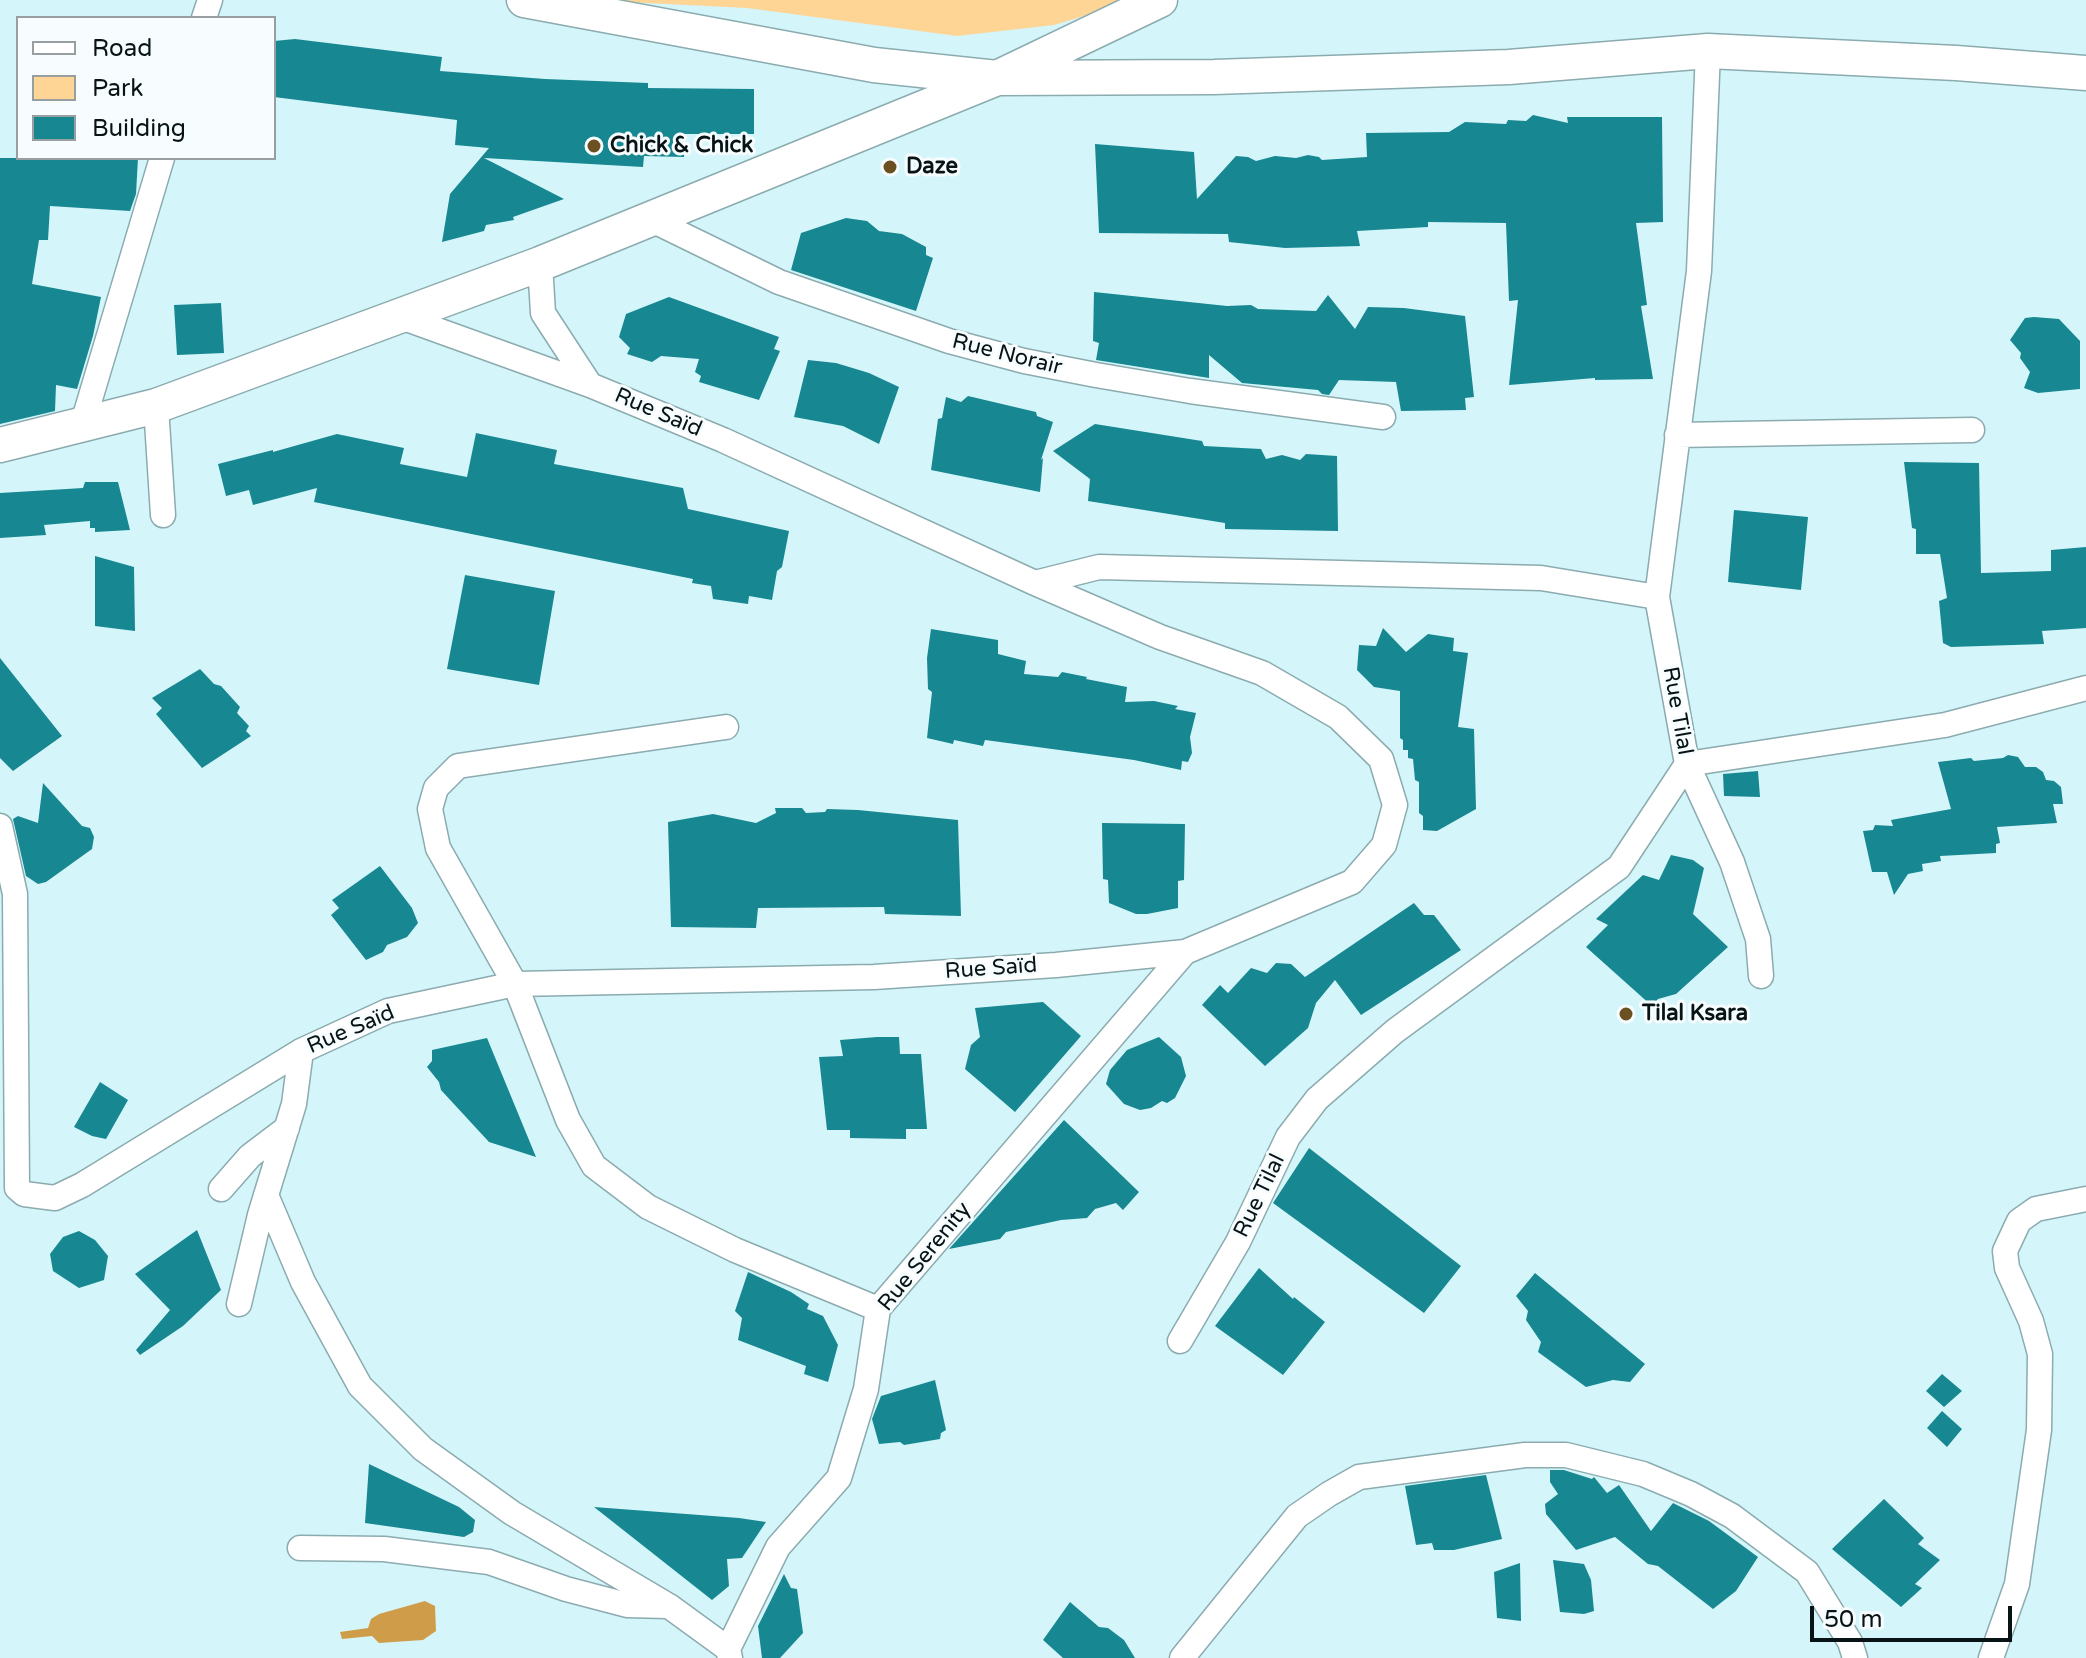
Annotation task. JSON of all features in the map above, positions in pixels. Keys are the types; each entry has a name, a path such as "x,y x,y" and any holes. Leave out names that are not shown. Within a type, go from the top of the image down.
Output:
{"street":[{"path":"524,0 874,65 997,78 1214,77 1494,67 1708,51 1956,63 2086,73"},
{"path":"0,445 156,406 540,264 997,78 1160,0"},
{"name":"Rue Tilal","path":"1180,1341 1238,1242 1288,1137 1317,1099 1395,1031 1619,867 1687,764 1657,597 1699,271 1708,51"},
{"path":"82,426 161,160"},
{"name":"Rue Norair","path":"652,220 779,282 949,341 1024,361 1096,375 1383,417"},
{"name":"Rue Saïd","path":"540,264 543,313 590,385"},
{"name":"Rue Saïd","path":"0,826 15,894 17,1188 24,1194 55,1198 82,1185 301,1051 388,1011 515,984 874,977 1056,965 1185,952 1352,882 1384,845 1395,805 1381,759 1338,717 1262,673 1160,637 723,440 590,385 401,317"},
{"path":"156,406 163,515"},
{"path":"1677,435 1972,430"},
{"path":"1035,583 1099,567 1203,572 1541,578 1657,597"},
{"path":"1761,976 1758,939 1732,862 1687,764 1945,725 2086,688"},
{"path":"726,727 458,766 436,788 430,809 438,848 515,984 568,1120 594,1166 648,1207 735,1250 878,1309"},
{"name":"Rue Serenity","path":"266,1195 303,1282 360,1386 423,1449 512,1513 669,1606 729,1654 778,1547 839,1478 866,1389 878,1309 1185,952"},
{"path":"239,1304 266,1195 294,1104 301,1051"},
{"path":"221,1189 250,1156 287,1128"},
{"path":"1991,1658 2017,1584 2039,1430 2040,1354 2031,1321 2007,1268 2005,1251 2019,1221 2036,1209 2086,1199"},
{"path":"1182,1658 1297,1516 1359,1477 1458,1462 1525,1455 1566,1455 1643,1474 1732,1516 1807,1572 1850,1642 1855,1658"},
{"path":"300,1548 384,1549 489,1562 566,1589 627,1605 669,1606"}],"green space":[{"path":"586,0 1137,0 1054,25 957,36 747,8"}],"shaded area":[{"path":"425,1601 435,1606 436,1631 423,1640 379,1643 372,1636 342,1639 340,1632 368,1628 371,1619 379,1614"}],"building":[{"path":"295,39 442,57 440,71 648,83 648,88 754,89 754,134 684,134 684,157 644,156 643,167 484,158 564,199 513,217 514,220 486,225 484,231 442,242 450,194 489,148 455,145 457,120 276,97 276,41"},
{"path":"1533,115 1568,123 1567,117 1662,117 1663,222 1636,223 1647,305 1641,306 1653,379 1595,378 1509,385 1518,300 1509,301 1506,223 1428,222 1428,227 1357,231 1360,246 1285,248 1229,242 1228,234 1099,233 1095,144 1194,152 1197,199 1236,156 1256,161 1275,156 1296,158 1308,155 1322,160 1367,157 1366,133 1449,132 1465,122 1506,124 1508,120 1526,121"},
{"path":"0,158 138,160 136,194 130,211 50,206 48,240 39,240 32,284 101,297 93,336 77,389 56,385 55,411 0,424"},
{"path":"846,218 867,221 879,231 902,234 926,247 926,255 933,258 916,311 791,270 801,233"},
{"path":"1094,292 1227,306 1251,305 1258,309 1316,311 1328,295 1355,329 1368,307 1465,316 1474,397 1465,398 1466,410 1401,411 1396,382 1339,380 1329,395 1318,390 1242,383 1209,355 1209,378 1096,360 1099,343 1093,341"},
{"path":"669,297 779,337 774,349 780,351 759,400 699,382 701,376 695,372 699,359 661,356 652,362 627,354 630,348 619,337 626,314"},
{"path":"221,303 224,353 177,355 174,305"},
{"path":"2025,318 2059,319 2080,341 2080,389 2038,393 2024,388 2030,372 2020,358 2021,353 2010,340"},
{"path":"808,360 836,363 869,373 899,387 879,444 843,426 794,417"},
{"path":"968,396 1036,412 1037,416 1053,422 1041,460 1043,458 1040,492 931,470 938,419 942,418 946,397 961,402"},
{"path":"1095,424 1202,441 1204,446 1261,449 1266,459 1282,455 1300,460 1306,454 1337,456 1338,531 1225,529 1225,523 1088,501 1090,479 1053,451"},
{"path":"476,433 557,450 554,464 683,488 688,509 789,531 772,600 749,596 748,604 713,599 711,586 692,583 693,579 314,502 317,488 253,505 249,490 226,496 218,464 337,434 404,448 400,464 467,477"},
{"path":"1904,462 1979,463 1981,573 2051,571 2051,550 2086,547 2086,628 2042,631 2044,644 1951,647 1943,643 1939,601 1947,598 1940,554 1916,554 1916,529 1912,528"},
{"path":"85,482 118,482 130,530 95,532 95,528 90,528 90,521 44,525 46,535 0,538 0,493 83,488"},
{"path":"1734,510 1808,517 1801,590 1728,582"},
{"path":"95,556 134,567 135,631 95,626"},
{"path":"465,575 555,591 539,685 447,669"},
{"path":"1383,628 1406,652 1428,634 1454,638 1453,651 1468,653 1458,727 1474,729 1476,809 1437,831 1423,830 1423,816 1419,813 1419,782 1415,780 1413,759 1408,758 1408,750 1403,750 1403,740 1400,738 1400,691 1374,687 1357,670 1359,645 1376,646"},
{"path":"931,629 998,640 998,654 1026,661 1024,674 1058,677 1062,672 1087,677 1127,687 1125,702 1154,701 1196,713 1190,737 1192,753 1188,762 1182,761 1181,770 1134,760 985,740 983,746 927,738 932,692 928,689 927,658"},
{"path":"0,658 62,736 13,771 0,758"},
{"path":"200,669 240,707 237,713 249,726 246,731 251,736 202,768 156,714 162,708 152,698"},
{"path":"2008,755 2018,757 2025,767 2036,767 2043,772 2046,780 2054,781 2061,787 2063,804 2053,804 2057,823 1997,827 2000,843 1996,844 1996,853 1940,856 1941,861 1922,864 1923,871 1908,874 1894,895 1887,872 1872,872 1863,831 1873,830 1875,825 1893,826 1891,820 1951,809 1938,762 1971,758 1974,761"},
{"path":"1758,771 1760,797 1724,796 1723,774"},
{"path":"43,783 82,826 90,828 94,837 92,849 46,882 38,884 26,876 13,819 18,816 38,823"},
{"path":"775,808 802,808 806,813 825,812 827,809 858,810 958,820 961,916 885,914 884,907 758,908 756,928 671,927 668,822 713,814 756,823 776,813"},
{"path":"1102,823 1185,824 1184,880 1178,881 1178,908 1136,914 1109,903 1108,880 1103,879"},
{"path":"1671,855 1693,860 1704,868 1693,914 1728,947 1676,994 1658,999 1652,1006 1586,947 1608,925 1596,919 1643,875 1659,880"},
{"path":"380,866 412,908 418,923 407,937 387,945 383,952 366,960 331,915 339,908 332,900"},
{"path":"1414,903 1424,915 1434,915 1461,950 1361,1015 1335,980 1316,1003 1308,1028 1265,1066 1202,1005 1220,985 1228,993 1251,968 1267,973 1276,963 1291,964 1305,977"},
{"path":"1043,1002 1081,1036 1015,1112 965,1069 971,1045 980,1037 975,1008"},
{"path":"899,1037 900,1054 921,1054 927,1129 906,1129 906,1139 850,1138 850,1130 827,1130 819,1057 843,1056 840,1040"},
{"path":"1159,1037 1181,1057 1186,1076 1175,1098 1140,1110 1124,1104 1106,1084 1110,1070 1127,1050"},
{"path":"487,1038 536,1157 489,1142 441,1090 439,1082 427,1067 432,1061 432,1050"},
{"path":"100,1082 128,1100 106,1139 74,1127"},
{"path":"1064,1120 1139,1192 1123,1210 1116,1203 1095,1209 1087,1218 1061,1220 1006,1232 1000,1239 949,1249"},
{"path":"1309,1148 1461,1266 1424,1313 1273,1203"},
{"path":"197,1230 221,1290 183,1326 140,1355 136,1350 170,1310 135,1274"},
{"path":"79,1231 95,1240 108,1256 104,1280 79,1288 53,1271 50,1254 63,1237"},
{"path":"1259,1268 1293,1299 1325,1322 1283,1375 1215,1326"},
{"path":"748,1272 791,1292 809,1304 807,1309 823,1316 838,1345 828,1382 804,1374 806,1366 738,1340 742,1318 735,1311"},
{"path":"1535,1273 1645,1364 1630,1382 1613,1380 1586,1387 1538,1352 1541,1342 1526,1320 1528,1311 1516,1296"},
{"path":"1942,1374 1962,1391 1944,1407 1926,1391"},
{"path":"935,1380 946,1430 941,1433 940,1439 904,1445 900,1442 879,1444 872,1419 881,1396"},
{"path":"1942,1411 1962,1429 1947,1447 1927,1428"},
{"path":"369,1464 459,1507 475,1520 473,1532 464,1537 365,1523"},
{"path":"1550,1470 1594,1477 1607,1493 1619,1485 1651,1531 1673,1503 1709,1521 1758,1557 1736,1591 1713,1609 1615,1537 1576,1550 1546,1514 1545,1504 1558,1494 1550,1482"},
{"path":"1486,1475 1502,1539 1454,1550 1434,1550 1432,1543 1416,1545 1405,1486"},
{"path":"1884,1499 1924,1538 1918,1544 1940,1560 1915,1584 1922,1588 1901,1607 1832,1549"},
{"path":"594,1507 766,1522 742,1558 727,1559 729,1586 712,1600"},
{"path":"1553,1560 1584,1564 1591,1580 1594,1611 1584,1614 1560,1612"},
{"path":"1520,1563 1521,1621 1497,1618 1494,1572"},
{"path":"784,1574 791,1588 797,1589 803,1633 780,1658 762,1658 758,1626"},
{"path":"1070,1602 1099,1627 1108,1628 1124,1640 1135,1658 1063,1658 1043,1640"}],"place":[{"name":"Chick & Chick","path":"594,146"},
{"name":"Daze","path":"890,167"},
{"name":"Tilal Ksara","path":"1626,1014"}]}
